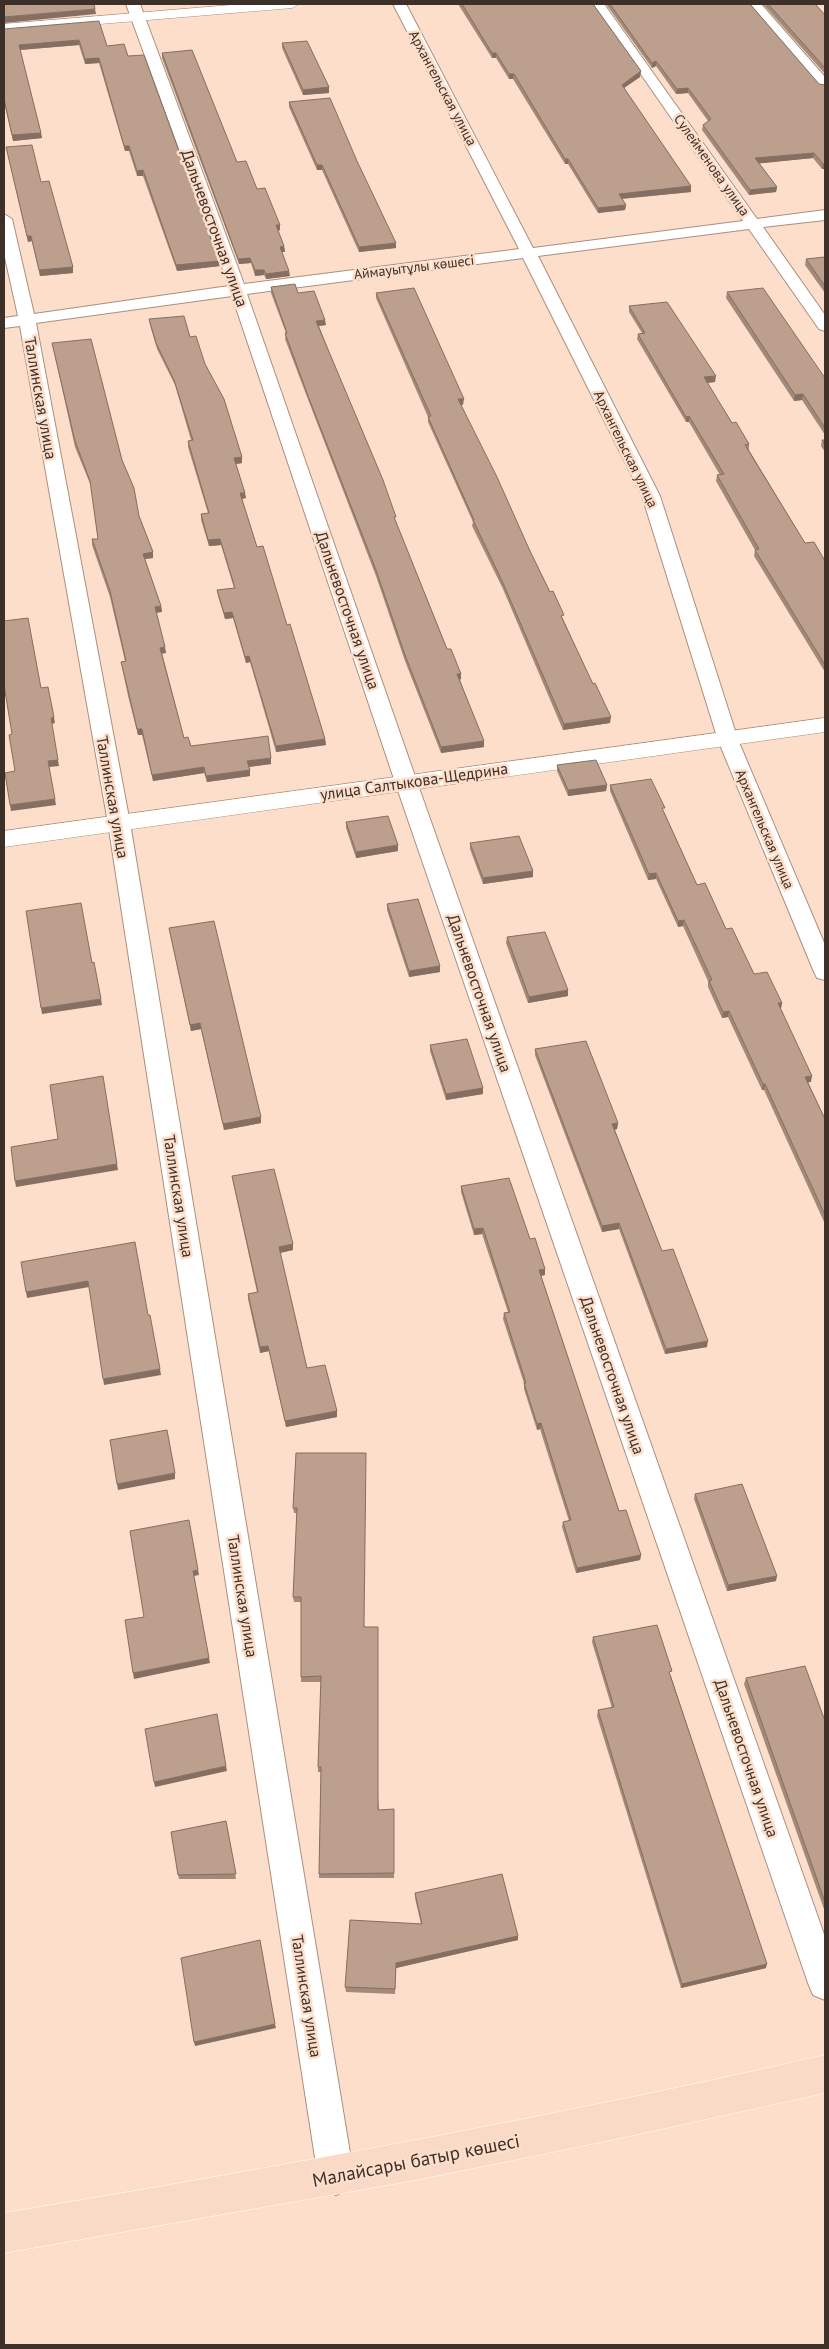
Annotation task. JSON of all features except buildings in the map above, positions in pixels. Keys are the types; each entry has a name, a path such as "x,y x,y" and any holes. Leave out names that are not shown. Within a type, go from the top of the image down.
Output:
{"main road":[{"name":"Малайсары батыр көшесі","path":"4,2233 336,2176 684,2107 825,2074"}],"street":[{"path":"4,28 135,10 292,4"},
{"name":"Архангельская улица","path":"398,4 528,252 651,496 728,740 825,972"},
{"name":"Сулейменова улица","path":"598,4 825,326"},
{"path":"754,4 825,85"},
{"name":"Дальневосточная улица","path":"135,10 238,290 406,782 825,1983"},
{"name":"Аймауытұлы көшесі","path":"15,322 238,290 825,214"},
{"name":"Таллинская улица","path":"4,220 15,322 119,823 336,2176"},
{"name":"улица Салтыкова-Щедрина","path":"4,839 406,782 728,740 825,725"}]}
